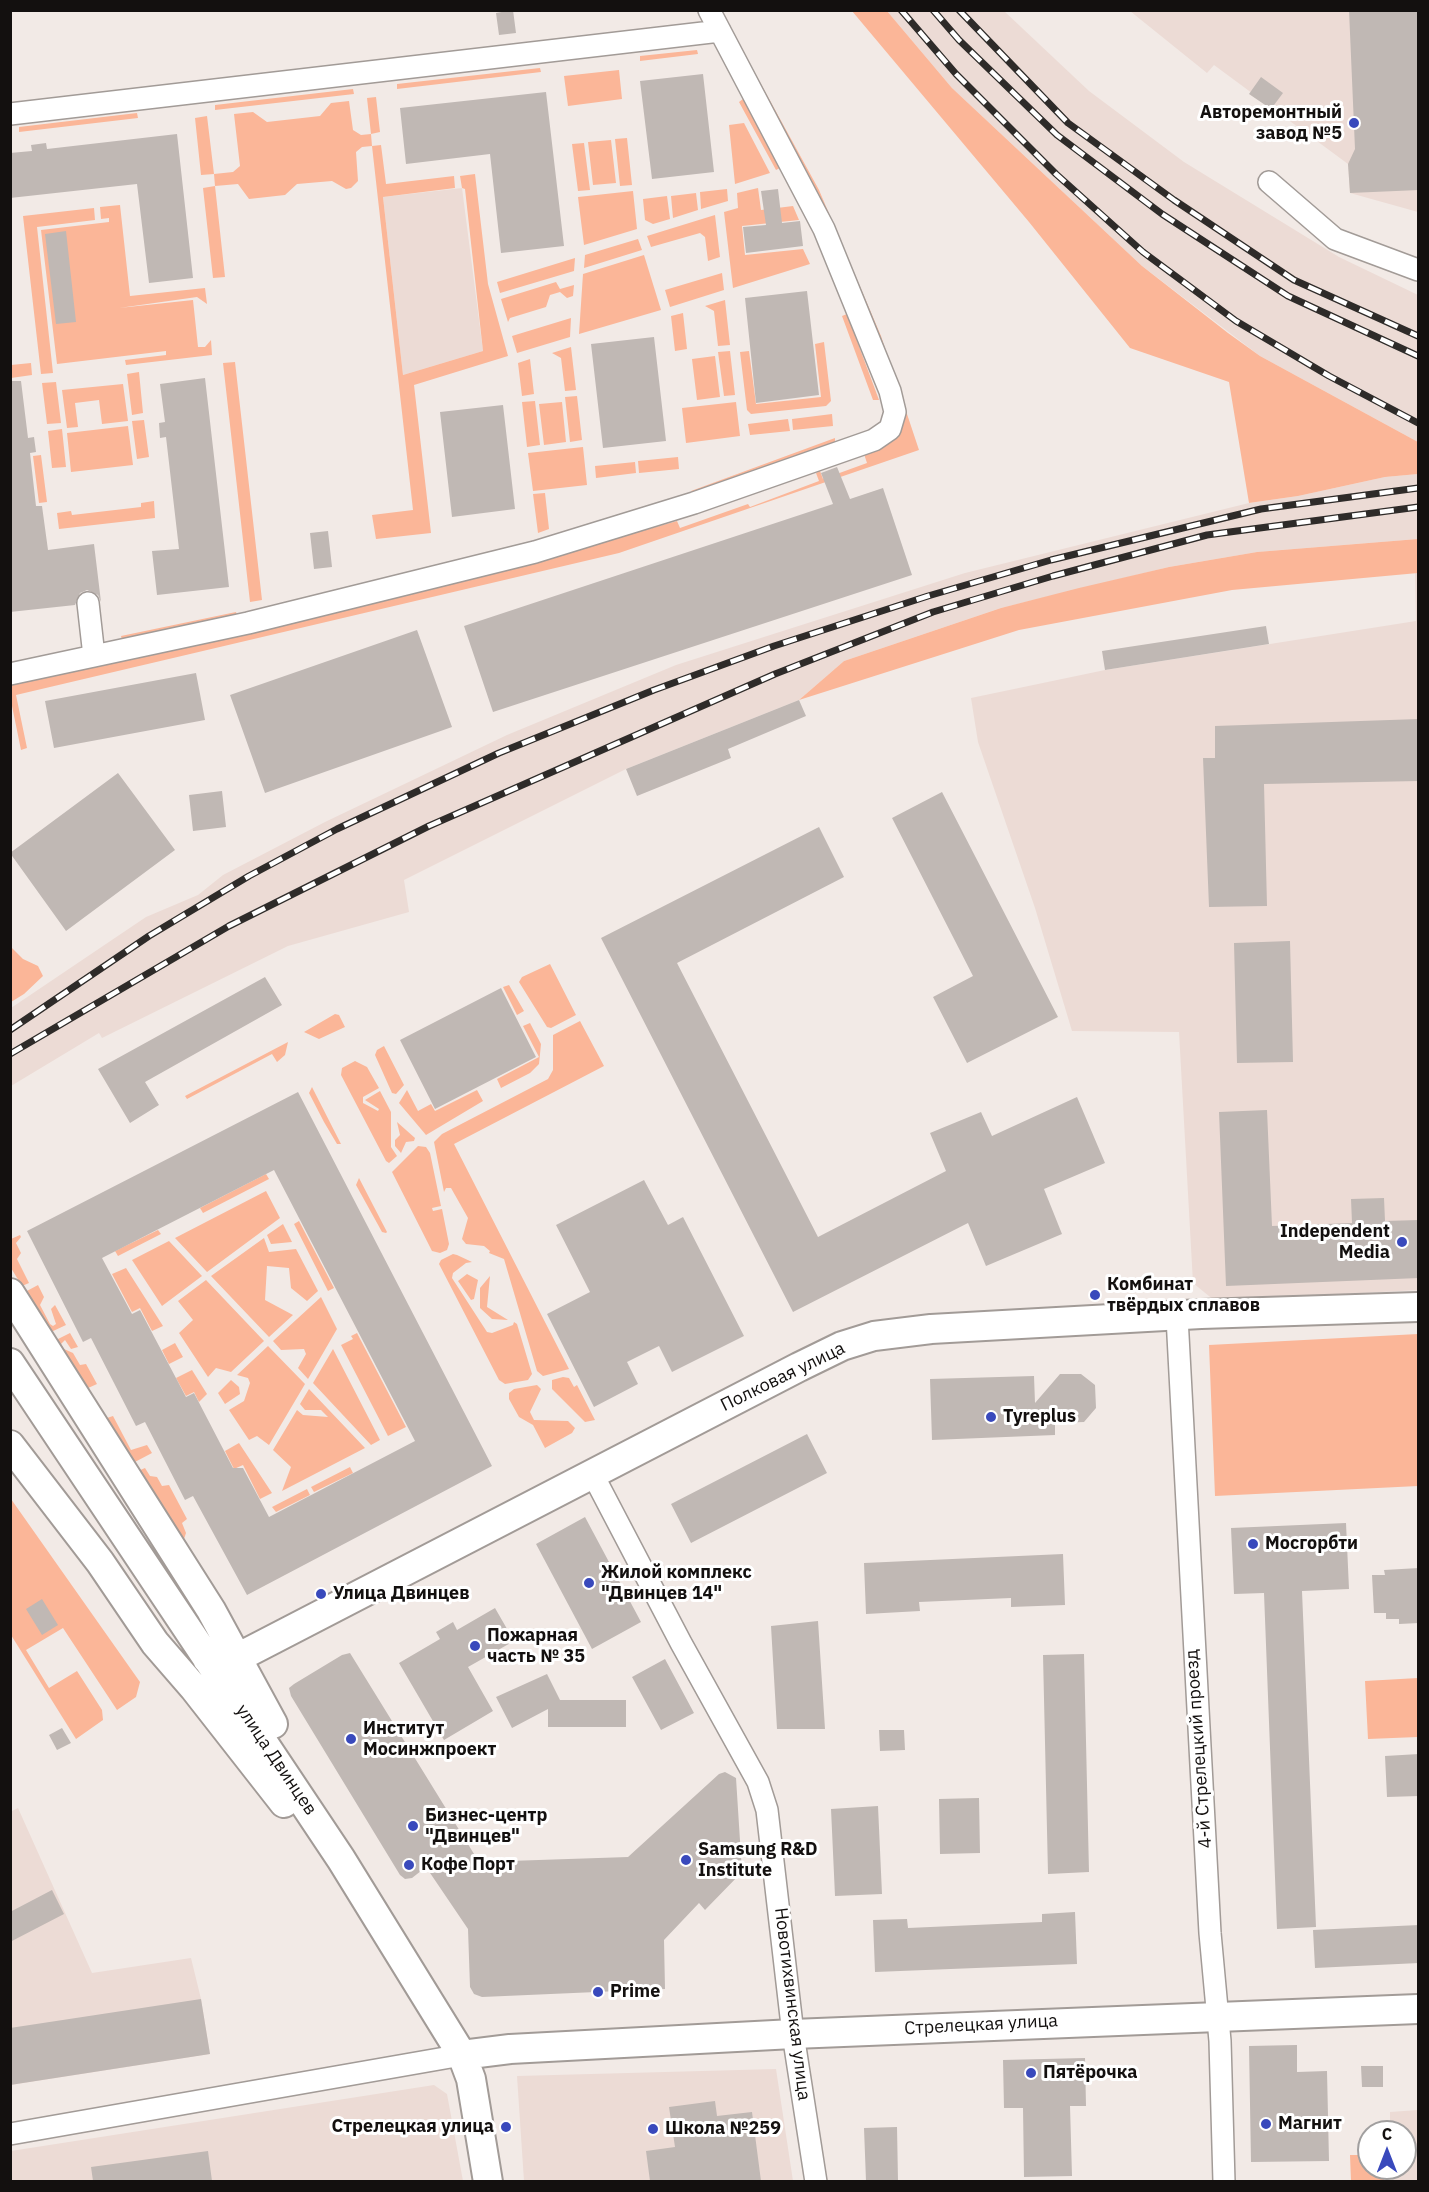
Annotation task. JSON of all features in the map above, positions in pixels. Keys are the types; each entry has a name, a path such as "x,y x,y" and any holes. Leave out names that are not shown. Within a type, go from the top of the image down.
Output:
{"street":[{"path":"10,674 248,623 535,552 694,503 874,440 890,429 895,412 890,391 824,229 709,10"},
{"path":"10,114 720,31"},
{"path":"1269,182 1335,239 1419,270"},
{"path":"88,603 94,656"},
{"path":"10,1293 211,1610 327,1817 341,1859"},
{"name":"Полковая улица","path":"207,1659 217,1661 237,1658 842,1346 874,1336 921,1330 1419,1307"},
{"name":"4-й Стрелецкий проезд","path":"1177,1317 1210,1945 1217,2015 1224,2181"},
{"name":"улица Двинцев","path":"10,1363 341,1859 462,2055 471,2079 488,2181"},
{"path":"10,1445 100,1562 155,1643 194,1688 297,1819 341,1859"},
{"name":"Новотихвинская улица","path":"592,1473 681,1643 758,1782 767,1810 793,2034 816,2181"},
{"name":"Стрелецкая улица","path":"10,2134 462,2055 510,2049 1217,2015 1419,2009"}],"shaded area":[{"path":"852,11 887,11 952,88 1142,266 1228,333 1260,356 1418,442 1418,474 1385,477 1298,496 1249,503 1229,382 1130,348 1029,222"},
{"path":"887,11 1004,11 1089,91 1184,162 1339,257 1418,295 1418,442 1260,356 1142,266 952,88"},
{"name":"Авторемонтный завод №5","path":"1130,11 1418,11 1418,212 1350,193 1348,164 1214,65 1207,73"},
{"path":"734,35 819,190 881,336 919,450 619,553 16,695 27,748 21,750 11,701 10,684 359,607 504,570 677,521 680,528 748,504 750,507 819,481 816,473 820,471 823,479 867,463 864,454 897,430"},
{"path":"697,50 698,54 640,61 640,56"},
{"path":"540,68 541,72 397,89 397,84"},
{"path":"619,70 622,99 568,106 564,76"},
{"path":"353,89 354,94 215,110 215,105"},
{"path":"376,97 380,132 371,134 367,98"},
{"path":"743,99 780,168 776,170 739,102"},
{"path":"349,101 353,130 361,135 371,134 372,146 362,147 356,152 358,181 351,188 346,189 332,181 297,184 285,195 249,199 238,184 215,186 214,174 233,172 240,166 234,114 253,112 267,122 320,116 331,103"},
{"path":"137,113 138,118 19,132 19,127"},
{"path":"207,116 214,174 201,175 195,118"},
{"path":"744,123 770,173 735,184 729,125"},
{"path":"627,138 632,185 620,186 615,139"},
{"path":"611,140 616,183 593,185 588,142"},
{"path":"584,143 590,190 578,191 572,144"},
{"path":"381,145 386,184 454,176 455,188 383,197 403,375 483,351 465,189 462,188 460,176 475,174 488,284 508,356 414,385 431,533 376,539 372,515 413,510 372,146"},
{"path":"215,186 225,277 213,278 203,188"},
{"path":"462,188 483,351 403,375 383,197"},
{"path":"758,188 761,210 793,206 799,220 742,226 745,255 803,249 810,264 733,288 724,212 738,208 737,193"},
{"path":"727,189 728,201 701,209 700,192"},
{"path":"633,191 637,229 584,245 578,197"},
{"path":"696,193 698,210 673,218 671,196"},
{"path":"667,196 670,219 653,224 645,220 643,199"},
{"path":"120,205 130,296 205,288 207,304 197,297 119,308 193,300 198,347 205,347 211,340 212,355 126,365 125,360 166,355 166,351 57,364 41,230 109,222 109,218 101,219 100,207"},
{"path":"94,208 95,220 37,227 53,373 41,374 23,216"},
{"path":"715,215 720,257 708,261 705,237 700,233 651,247 647,236"},
{"path":"638,239 642,250 584,268 585,255"},
{"path":"644,255 661,310 579,334 583,274"},
{"path":"575,258 574,271 500,293 497,282"},
{"path":"722,273 724,290 670,307 665,290"},
{"path":"556,282 560,289 574,285 573,296 567,298 560,292 550,295 546,307 510,318 508,322 501,299"},
{"path":"725,300 730,345 718,346 714,311 705,306"},
{"path":"683,313 687,349 675,351 671,316"},
{"path":"847,314 879,400 873,400 842,316"},
{"path":"571,318 570,337 517,353 512,336"},
{"path":"824,342 831,401 826,406 751,414 747,410 740,352 749,351 756,404 821,397 815,344"},
{"path":"571,347 576,390 565,391 561,358 552,353"},
{"path":"730,351 735,395 724,396 718,352"},
{"path":"715,356 720,397 697,400 692,359"},
{"path":"530,359 534,394 522,396 518,363"},
{"path":"235,362 262,600 250,602 223,363"},
{"path":"31,363 32,375 11,378 11,365"},
{"path":"139,372 143,413 132,415 127,374"},
{"path":"56,382 61,423 47,424 42,383"},
{"path":"123,384 128,421 102,424 99,400 75,403 78,427 67,428 62,390"},
{"path":"577,396 582,440 570,442 565,397"},
{"path":"535,401 540,445 527,447 522,402"},
{"path":"562,402 566,442 544,445 539,404"},
{"path":"736,402 740,436 686,443 682,408"},
{"path":"832,414 833,426 793,430 792,419"},
{"path":"788,419 790,431 750,435 748,424"},
{"path":"144,420 149,457 137,459 132,421"},
{"path":"128,426 133,465 71,472 67,433"},
{"path":"62,429 66,467 52,468 48,431"},
{"path":"835,438 835,442 692,495 691,491"},
{"path":"583,447 587,485 533,491 528,453"},
{"path":"41,455 47,502 39,503 33,456"},
{"path":"678,457 679,469 639,473 638,461"},
{"path":"635,462 636,473 596,478 595,466"},
{"path":"1418,474 1418,539 1257,552 1169,567 1001,608 844,661 799,700 626,769 404,880 409,912 288,946 102,1038 99,1033 11,1086 11,1008 146,917 198,895 223,875 325,822 507,735 676,665 965,573 1249,503 1298,496 1385,477"},
{"path":"545,493 549,529 538,533 533,494"},
{"path":"154,501 155,518 59,529 57,513 71,511 72,515 141,507 141,503"},
{"path":"1418,539 1418,573 1232,590 1019,630 799,700 844,661 1001,608 1169,567 1257,552"},
{"path":"1415,573 1418,573 1418,1290 1215,1301 1193,1283 1179,1032 1072,1031 1035,908 978,742 971,698 1105,670 1416,621"},
{"path":"236,612 237,615 122,640 121,636"},
{"path":"10,946 23,959 38,966 43,976 24,994 11,1002"},
{"path":"550,964 576,1015 551,1028 547,1027 519,982 522,977"},
{"path":"509,985 524,1011 517,1015 503,987"},
{"path":"335,1014 339,1015 345,1027 319,1039 304,1032"},
{"path":"580,1021 604,1066 454,1144 569,1369 543,1376 537,1371 504,1259 489,1253 490,1251 484,1246 466,1244 462,1239 468,1218 451,1188 446,1188 444,1192 434,1142 442,1134 548,1079 553,1070 553,1035"},
{"path":"530,1023 541,1044 539,1064 530,1073 501,1088 497,1079 539,1057 523,1026"},
{"path":"288,1042 285,1055 277,1062 272,1054 187,1099 185,1096"},
{"path":"384,1046 404,1085 396,1094 392,1093 375,1055 377,1050"},
{"path":"355,1061 367,1067 379,1088 363,1097 363,1103 378,1111 379,1109 365,1100 380,1091 391,1112 391,1147 397,1156 389,1163 341,1075 342,1068"},
{"path":"312,1087 341,1144 337,1144 309,1093"},
{"path":"407,1090 418,1111 431,1104 435,1111 477,1090 483,1101 426,1135 399,1103"},
{"path":"397,1122 415,1138 414,1141 406,1142 401,1153 395,1146 395,1140 400,1135"},
{"path":"418,1146 426,1147 430,1153 441,1206 432,1208 433,1211 442,1209 449,1244 447,1250 440,1253 432,1251 392,1172"},
{"path":"266,1174 269,1179 203,1213 200,1208"},
{"path":"359,1178 386,1233 382,1232 356,1185"},
{"path":"266,1191 280,1218 207,1272 175,1238"},
{"path":"299,1221 334,1288 328,1291 294,1224"},
{"path":"283,1224 292,1242 271,1244 267,1235"},
{"path":"158,1230 161,1234 118,1256 115,1251"},
{"path":"20,1235 16,1243 21,1253 17,1259 29,1283 22,1286 11,1268 11,1239"},
{"path":"264,1238 269,1252 296,1249 318,1291 307,1301 291,1288 289,1268 267,1266 265,1300 293,1315 269,1337 211,1276"},
{"path":"169,1241 202,1276 162,1306 132,1260"},
{"path":"453,1254 472,1262 466,1263 453,1273 452,1278 487,1332 492,1333 513,1325 514,1322 517,1324 532,1374 528,1380 505,1384 499,1380 439,1264 441,1260"},
{"path":"126,1268 163,1326 152,1331 140,1308 132,1312 112,1274"},
{"path":"467,1274 478,1280 474,1299 471,1300 458,1281"},
{"path":"490,1276 487,1307 508,1320 492,1319 480,1308 480,1288"},
{"path":"206,1280 264,1341 231,1372 216,1368 208,1377 179,1333 193,1320 178,1301"},
{"path":"38,1285 44,1297 40,1305 50,1324 53,1326 56,1324 51,1309 55,1305 66,1325 51,1332 25,1292"},
{"path":"321,1297 337,1329 308,1379 298,1368 306,1354 304,1349 281,1350 273,1341"},
{"path":"70,1333 78,1347 71,1349 65,1340 61,1344 64,1349 73,1353 80,1365 86,1364 97,1384 86,1389 56,1340"},
{"path":"357,1333 406,1427 388,1436 341,1345 353,1339 351,1336"},
{"path":"1418,1334 1418,1486 1215,1496 1209,1345"},
{"path":"175,1343 183,1357 169,1364 162,1350"},
{"path":"268,1346 305,1384 269,1445 257,1436 249,1440 229,1410 244,1401 250,1383 248,1378 237,1375"},
{"path":"333,1349 380,1440 371,1445 313,1383"},
{"path":"192,1370 207,1394 199,1402 194,1392 186,1396 176,1378"},
{"path":"569,1378 574,1387 577,1385 595,1420 585,1422 552,1389 552,1380"},
{"path":"231,1380 239,1387 240,1394 225,1404 218,1393"},
{"path":"537,1385 541,1389 530,1412 534,1420 568,1421 575,1428 572,1433 545,1448 533,1425 519,1417 509,1399 509,1393 514,1389"},
{"path":"309,1389 365,1448 282,1491 291,1467 273,1450 297,1410 303,1415 328,1417 321,1410 305,1410 300,1404"},
{"path":"96,1404 107,1418 113,1416 131,1450 147,1445 152,1453 133,1463"},
{"path":"239,1443 272,1493 260,1499 243,1465 234,1469 225,1451"},
{"path":"350,1467 353,1473 314,1492 311,1487"},
{"path":"145,1468 150,1476 157,1477 162,1486 169,1485 187,1519 182,1523 186,1533 183,1542 138,1471"},
{"path":"307,1489 310,1495 276,1512 272,1507"},
{"path":"11,1499 140,1682 136,1697 117,1710 63,1628 26,1650 49,1688 77,1671 102,1710 103,1720 76,1739 11,1635"},
{"path":"1418,1678 1418,1737 1368,1739 1365,1681"},
{"path":"18,1808 92,1973 191,1958 201,1999 210,2054 11,2085 10,1812"},
{"name":"Школа №259","path":"776,2069 793,2181 524,2181 517,2076"},
{"path":"434,2085 447,2094 463,2181 11,2182 11,2151"},
{"path":"1418,2110 1418,2181 1392,2181 1417,2180 1417,2120 1390,2120 1390,2112"},
{"path":"1350,2155 1357,2155 1357,2180 1384,2180 1384,2181 1351,2181"}],"building":[{"path":"513,10 516,33 499,35 496,13"},
{"path":"1349,10 1419,10 1419,190 1350,193 1348,164 1355,149"},
{"path":"703,74 714,172 652,179 640,81"},
{"path":"1261,77 1283,93 1271,109 1249,94"},
{"path":"546,92 564,246 501,253 490,154 406,164 400,108"},
{"path":"177,134 193,278 149,283 137,184 10,198 10,153 32,151 31,145 46,143 47,149"},
{"path":"778,189 782,223 800,221 803,246 746,253 743,227 766,225 761,191"},
{"path":"66,231 76,322 56,324 45,234"},
{"path":"807,291 819,395 756,403 745,298"},
{"path":"654,337 666,441 603,448 591,344"},
{"path":"205,378 229,587 157,595 152,551 179,549 166,437 160,438 159,423 165,422 160,384"},
{"path":"10,381 21,381 28,438 34,437 36,452 30,453 36,506 42,506 48,550 94,544 101,602 98,595 87,590 80,593 75,605 10,612"},
{"path":"503,405 515,509 452,517 440,412"},
{"path":"837,467 850,499 883,488 912,575 493,712 464,626 833,504 821,473"},
{"path":"328,531 332,567 314,569 310,533"},
{"path":"1266,626 1269,644 1105,670 1102,651"},
{"path":"417,630 452,727 265,793 230,695"},
{"path":"196,673 205,720 54,748 45,701"},
{"path":"799,700 806,716 728,749 731,758 637,796 626,769"},
{"path":"1419,719 1419,781 1264,784 1267,906 1209,907 1203,758 1215,758 1215,726"},
{"path":"118,773 175,850 66,931 10,853"},
{"path":"222,791 226,827 193,831 189,795"},
{"path":"942,792 1058,1017 967,1063 933,997 973,976 892,818"},
{"path":"819,827 844,877 677,963 818,1237 946,1171 930,1133 981,1112 992,1136 1077,1097 1105,1163 1044,1189 1062,1234 986,1266 968,1223 793,1312 601,938"},
{"path":"1290,941 1293,1062 1237,1063 1234,943"},
{"path":"265,977 282,1005 145,1082 159,1105 130,1123 98,1069"},
{"path":"501,988 536,1057 435,1109 400,1040"},
{"path":"298,1092 492,1466 247,1595 193,1496 185,1500 145,1422 136,1426 91,1338 83,1342 27,1231","holes":["274,1170 415,1441 269,1517 243,1468 233,1468 194,1393 186,1397 140,1310 132,1314 102,1258"]},
{"path":"1267,1110 1272,1226 1352,1223 1351,1199 1384,1198 1385,1221 1419,1220 1419,1278 1226,1286 1219,1112"},
{"path":"644,1180 668,1225 683,1217 744,1336 672,1372 659,1346 627,1362 638,1384 594,1407 547,1314 590,1292 556,1225"},
{"path":"1060,1374 1081,1374 1095,1385 1096,1408 1084,1422 1055,1423 1055,1435 932,1440 930,1379 1034,1376 1035,1403"},
{"path":"807,1434 827,1473 691,1543 671,1504"},
{"name":"Жилой комплекс \"Двинцев 14\"","path":"585,1517 641,1622 592,1649 536,1544"},
{"path":"1346,1523 1349,1589 1302,1591 1316,1927 1277,1929 1264,1593 1234,1594 1231,1528"},
{"path":"1063,1554 1065,1605 1011,1607 1011,1598 919,1602 920,1611 866,1614 864,1563"},
{"path":"1419,1568 1419,1623 1399,1624 1399,1619 1386,1619 1386,1613 1374,1613 1372,1575 1385,1575 1384,1570"},
{"path":"42,1599 58,1625 42,1635 26,1609"},
{"path":"495,1608 514,1641 468,1667 493,1711 444,1740 399,1663 440,1639 436,1632 453,1622 457,1630"},
{"path":"818,1621 825,1729 777,1729 771,1626"},
{"name":"Бизнес-центр \"Двинцев\"","path":"350,1653 479,1862 628,1857 719,1774 725,1772 736,1778 742,1872 705,1910 699,1903 664,1940 665,1989 482,1997 474,1994 470,1987 468,1929 426,1867 412,1878 405,1879 400,1875 291,1696 289,1688 294,1684 342,1655"},
{"path":"1084,1654 1089,1872 1048,1874 1043,1655"},
{"path":"665,1659 694,1713 661,1730 632,1677"},
{"path":"547,1674 560,1700 626,1700 626,1727 548,1727 548,1709 512,1728 496,1697"},
{"path":"62,1728 71,1743 57,1750 49,1735"},
{"path":"879,1730 904,1730 905,1750 880,1751"},
{"path":"1419,1754 1419,1796 1387,1797 1385,1756"},
{"path":"979,1798 980,1853 940,1854 939,1799"},
{"path":"878,1806 882,1894 835,1896 831,1809"},
{"path":"52,1890 64,1914 10,1942 10,1912"},
{"path":"1075,1912 1077,1964 875,1972 873,1920 907,1919 908,1928 1042,1922 1042,1914"},
{"path":"1419,1925 1419,1963 1315,1968 1313,1930"},
{"path":"201,1999 210,2054 10,2085 10,2028"},
{"path":"1297,2045 1297,2072 1327,2071 1329,2161 1251,2162 1249,2046"},
{"path":"1085,2058 1086,2106 1070,2106 1072,2176 1024,2177 1023,2108 1004,2108 1003,2060"},
{"path":"1361,2066 1383,2066 1383,2087 1362,2087"},
{"path":"715,2101 717,2116 752,2112 761,2181 650,2181 646,2151 675,2147 669,2107"},
{"path":"897,2127 898,2181 866,2181 864,2128"},
{"path":"208,2151 212,2181 93,2181 91,2167"}],"railway":[{"path":"901,10 956,74 1056,174 1143,252 1236,321 1329,376 1418,423"},
{"path":"933,10 959,40 1057,135 1162,214 1288,296 1418,356"},
{"path":"959,10 1068,123 1174,200 1294,280 1418,336"},
{"path":"10,1030 149,936 249,876 337,829 499,753 654,690 774,646 928,596 1051,560 1261,509 1418,488"},
{"path":"10,1054 229,926 429,826 775,674 933,612 1053,576 1207,535 1418,507"}],"place":[{"name":"Авторемонтный завод №5","path":"1354,123"},
{"name":"Independent Media","path":"1402,1242"},
{"name":"Комбинат твёрдых сплавов","path":"1095,1295"},
{"name":"Tyreplus","path":"991,1417"},
{"name":"Мосгорбти","path":"1253,1544"},
{"name":"Жилой комплекс \"Двинцев 14\"","path":"589,1583"},
{"name":"Улица Двинцев","path":"321,1594"},
{"name":"Пожарная часть № 35","path":"475,1646"},
{"name":"Институт Мосинжпроект","path":"351,1739"},
{"name":"Бизнес-центр \"Двинцев\"","path":"413,1826"},
{"name":"Samsung R&D Institute","path":"686,1860"},
{"name":"Кофе Порт","path":"409,1865"},
{"name":"Prime","path":"598,1992"},
{"name":"Пятёрочка","path":"1031,2073"},
{"name":"Магнит","path":"1266,2124"},
{"name":"Стрелецкая улица","path":"506,2127"},
{"name":"Школа №259","path":"653,2129"}]}
